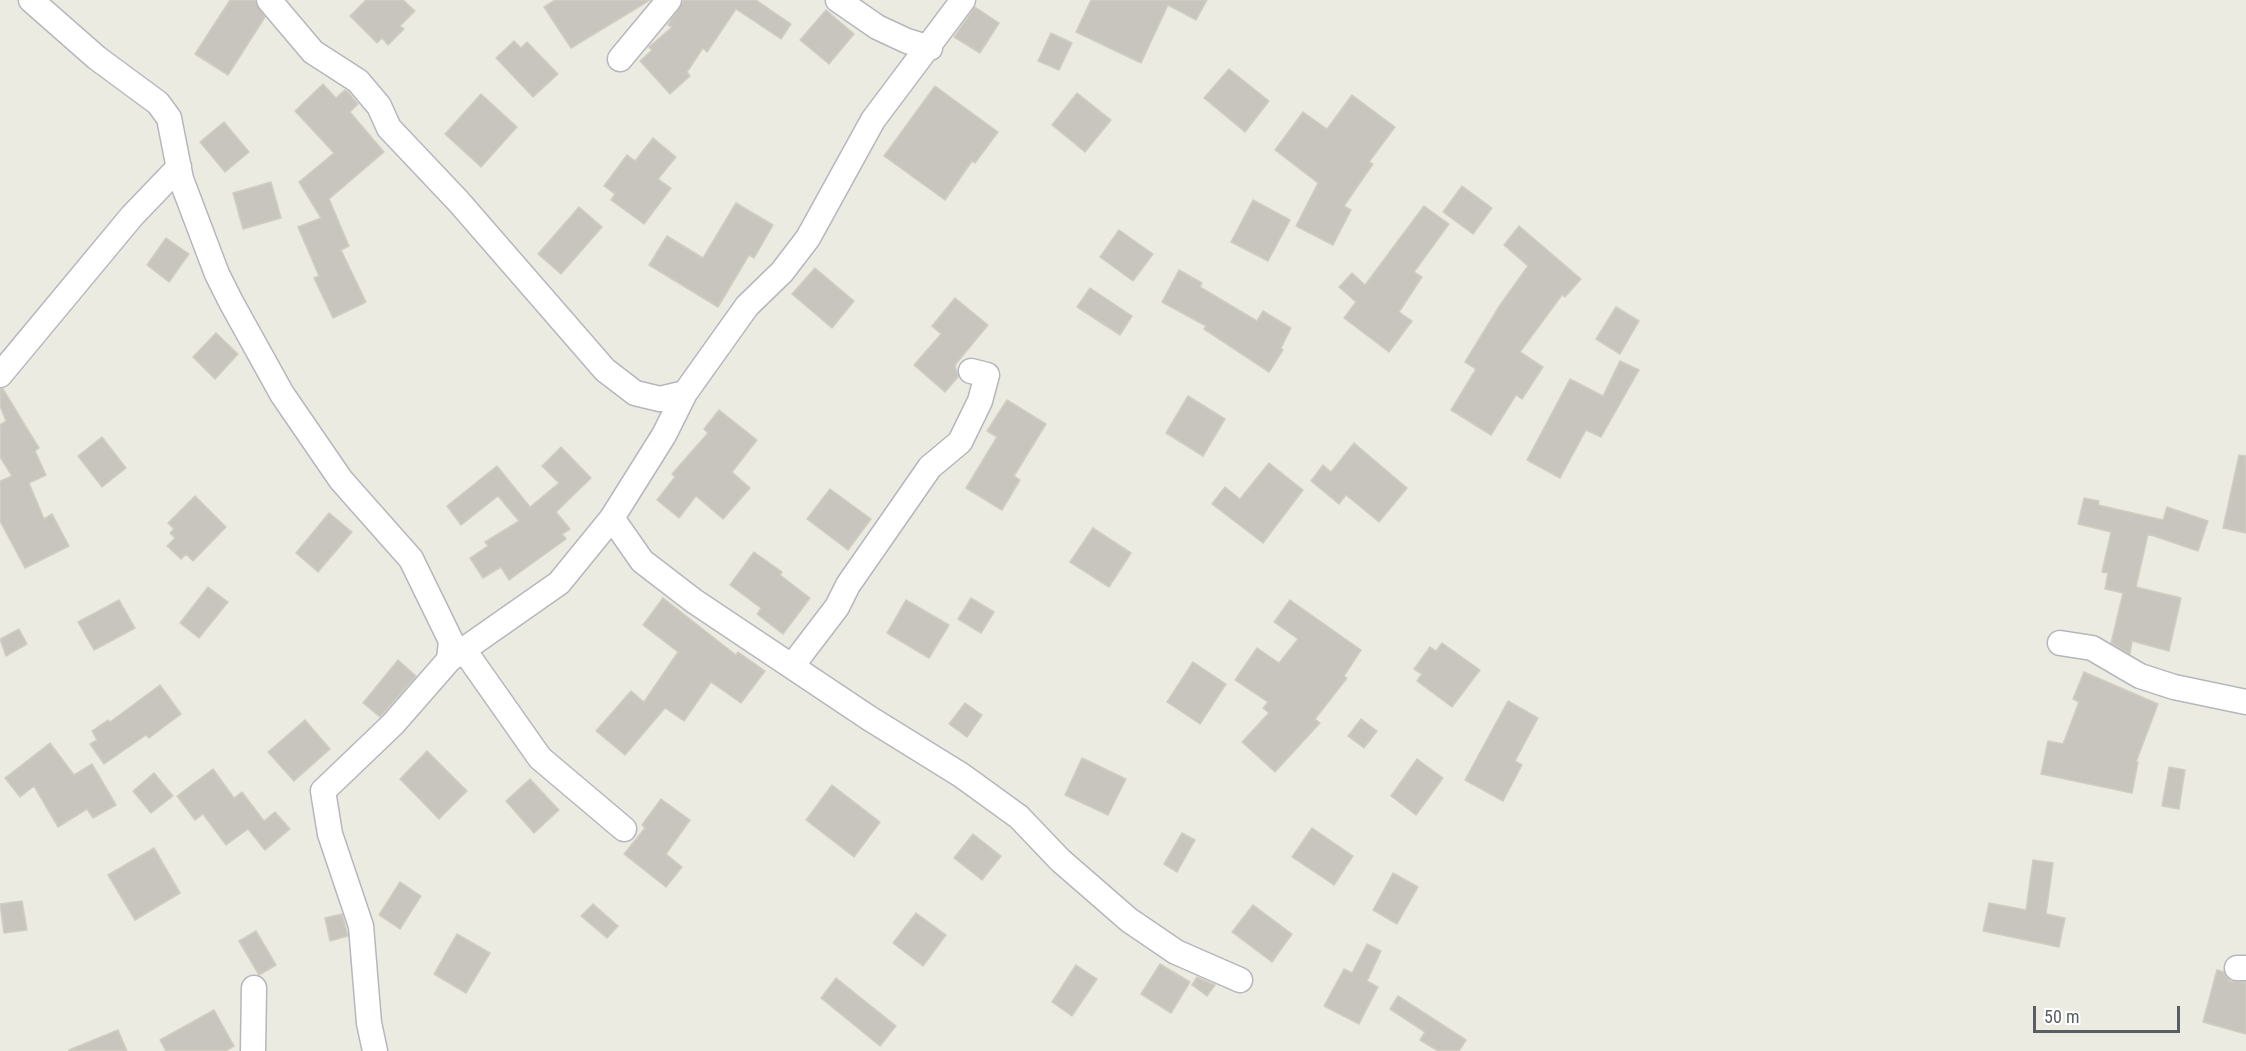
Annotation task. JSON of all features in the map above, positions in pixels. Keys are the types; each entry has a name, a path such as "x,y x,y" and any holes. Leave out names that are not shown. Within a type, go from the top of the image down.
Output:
{"street":[{"path":"31,0 97,58 158,103 169,118 179,167 217,273 282,394 341,480 411,559 452,641 456,655 540,758 624,829"},
{"path":"269,0 313,52 358,81 379,106 389,128 459,202 605,370 635,393 660,399 685,393"},
{"path":"620,59 669,0"},
{"path":"838,0 877,27 906,41 930,48"},
{"path":"375,1051 369,1023 361,926 330,834 323,791 393,724 456,655 559,583 612,518 664,435 685,393 747,306 782,272 808,238 836,192 858,143 930,48 963,0"},
{"path":"0,375 132,216 179,167"},
{"path":"792,666 837,607 848,585 930,467 960,442 980,401 987,375 971,371"},
{"path":"612,518 642,561 694,601 869,718 961,775 1019,818 1060,860 1129,920 1176,952 1240,980"},
{"path":"2060,643 2092,648 2140,676 2174,687 2246,702"},
{"path":"253,1051 254,988"}],"building":[{"path":"230,0 255,0 265,17 228,75 195,54"},
{"path":"366,0 403,0 415,11 400,26 404,29 388,45 382,38 377,43 350,16"},
{"path":"555,0 650,0 571,48 544,7"},
{"path":"684,0 756,0 791,24 781,39 736,9 707,52 703,48 687,72 690,76 670,94 640,61 652,50 649,47 672,27 668,25"},
{"path":"1091,0 1207,0 1196,20 1168,5 1141,63 1076,32"},
{"path":"975,7 999,23 980,53 954,37"},
{"path":"826,10 854,34 829,64 800,40"},
{"path":"1051,33 1072,43 1059,70 1038,61"},
{"path":"514,41 521,48 527,42 558,74 533,97 496,58"},
{"path":"1229,69 1269,101 1245,132 1204,98"},
{"path":"323,84 336,98 345,90 348,92 358,104 350,112 384,152 329,199 349,246 341,250 366,302 333,318 314,278 319,276 298,227 321,218 299,182 334,153 295,111"},
{"path":"935,86 998,132 975,163 972,161 945,200 884,156"},
{"path":"1077,93 1111,120 1085,152 1052,125"},
{"path":"481,94 517,127 481,167 445,134"},
{"path":"1352,95 1395,127 1369,162 1373,164 1344,206 1351,210 1333,245 1296,226 1318,183 1275,150 1303,112 1327,129"},
{"path":"224,122 249,152 225,172 200,142"},
{"path":"653,138 676,157 658,179 671,188 644,224 611,200 615,194 604,186 627,155 635,161"},
{"path":"271,182 281,218 243,229 233,193"},
{"path":"1462,186 1492,208 1473,234 1443,212"},
{"path":"1253,200 1290,220 1268,261 1231,242"},
{"path":"736,203 773,225 754,258 749,255 718,307 649,265 667,236 703,258"},
{"path":"1424,206 1449,224 1414,272 1422,277 1399,312 1412,321 1389,352 1344,318 1356,302 1339,287 1352,273 1365,285"},
{"path":"579,207 602,227 561,274 538,254"},
{"path":"1519,226 1581,279 1565,297 1562,295 1520,352 1543,367 1522,399 1516,395 1491,435 1451,410 1476,369 1465,362 1500,305 1528,266 1504,245"},
{"path":"1119,230 1153,254 1133,281 1100,257"},
{"path":"166,238 189,254 169,282 147,265"},
{"path":"815,268 854,301 832,328 792,294"},
{"path":"1179,270 1202,283 1200,287 1257,321 1263,311 1291,328 1281,348 1283,350 1269,372 1204,329 1206,326 1162,302"},
{"path":"1090,288 1132,316 1120,335 1077,307"},
{"path":"955,298 988,325 955,365 958,377 945,392 914,365 941,334 932,326"},
{"path":"1616,307 1639,321 1620,354 1596,339"},
{"path":"216,333 238,354 215,379 193,357"},
{"path":"1620,361 1639,370 1601,437 1586,430 1560,478 1527,460 1570,379 1603,396"},
{"path":"0,389 3,389 39,448 35,451 46,475 29,483 44,519 52,514 69,546 25,568 0,521 0,481 12,476 0,457 0,425 6,421 0,406"},
{"path":"1188,396 1225,419 1203,456 1166,433"},
{"path":"1007,400 1046,424 1014,476 1020,480 1002,510 966,488 997,437 987,431"},
{"path":"719,410 757,440 732,472 750,488 723,519 696,496 679,518 657,500 675,477 672,474 708,433 704,429"},
{"path":"102,437 126,468 102,487 78,456"},
{"path":"1354,443 1407,488 1379,522 1346,495 1339,504 1311,481 1323,465 1331,472"},
{"path":"561,447 591,478 556,512 570,529 562,534 566,539 509,580 501,567 483,578 470,558 488,546 485,542 519,521 498,496 461,525 447,506 497,466 530,507 559,483 542,466"},
{"path":"2239,455 2246,456 2246,533 2223,528"},
{"path":"1269,463 1303,490 1263,543 1212,504 1225,487 1240,499"},
{"path":"830,489 871,519 848,550 807,519"},
{"path":"195,496 226,527 193,561 186,554 181,559 167,546 175,538 170,533 174,529 168,523"},
{"path":"2084,498 2099,501 2098,505 2163,520 2167,507 2208,521 2198,551 2148,534 2136,587 2181,598 2169,651 2132,641 2130,654 2111,643 2123,593 2105,589 2108,573 2102,572 2111,532 2078,524"},
{"path":"329,513 352,532 318,572 296,553"},
{"path":"1093,528 1131,553 1109,587 1070,562"},
{"path":"754,552 782,572 780,575 810,598 783,634 757,614 761,608 730,585"},
{"path":"208,587 228,602 199,638 180,623"},
{"path":"663,598 736,655 738,652 765,671 741,703 711,682 684,721 665,708 625,755 596,731 631,691 644,702 678,652 643,625"},
{"path":"971,598 994,612 981,633 958,619"},
{"path":"119,600 135,628 94,650 78,622"},
{"path":"906,600 949,625 929,658 887,633"},
{"path":"1290,600 1361,650 1344,676 1347,678 1315,719 1320,723 1275,772 1242,742 1269,713 1263,708 1268,702 1235,680 1257,648 1279,663 1298,639 1274,622"},
{"path":"19,629 27,644 6,656 0,639"},
{"path":"1442,643 1480,670 1452,707 1417,681 1422,674 1414,669 1430,647 1436,651"},
{"path":"398,660 416,676 380,717 363,703"},
{"path":"1193,662 1226,684 1200,724 1167,702"},
{"path":"2084,672 2158,704 2136,762 2138,762 2132,793 2041,774 2048,741 2063,744 2079,702 2073,699"},
{"path":"160,685 181,714 149,738 146,735 104,764 90,744 97,740 92,731 108,720 110,722"},
{"path":"1508,701 1538,718 1515,761 1522,765 1503,801 1465,780"},
{"path":"965,703 982,715 967,737 949,724"},
{"path":"1361,719 1377,731 1364,748 1348,736"},
{"path":"305,720 330,749 294,781 268,752"},
{"path":"50,743 74,775 92,764 116,805 93,818 87,809 58,827 34,786 20,797 5,778"},
{"path":"427,751 467,791 439,819 400,779"},
{"path":"1082,758 1126,779 1108,815 1065,795"},
{"path":"1417,759 1443,778 1416,815 1391,796"},
{"path":"2169,767 2185,770 2179,809 2162,806"},
{"path":"213,769 234,798 242,792 264,821 275,812 290,829 265,850 248,829 226,845 203,814 195,820 177,796"},
{"path":"154,773 173,796 151,813 133,791"},
{"path":"530,779 559,810 534,833 506,801"},
{"path":"832,785 880,822 854,857 806,820"},
{"path":"661,799 690,820 666,854 682,867 666,887 624,854 645,828 642,825"},
{"path":"1312,828 1353,856 1334,885 1292,857"},
{"path":"1182,833 1195,840 1177,872 1164,864"},
{"path":"973,834 1001,856 982,880 954,858"},
{"path":"154,848 180,893 135,920 108,875"},
{"path":"2033,860 2053,863 2046,914 2065,918 2059,947 1983,931 1989,903 2026,910"},
{"path":"1393,873 1418,887 1397,924 1373,910"},
{"path":"400,882 421,896 400,929 379,915"},
{"path":"22,901 27,930 4,933 0,904"},
{"path":"593,904 618,926 607,938 581,916"},
{"path":"1253,905 1292,934 1272,962 1232,932"},
{"path":"916,913 946,935 923,966 893,943"},
{"path":"342,914 348,936 330,941 325,918"},
{"path":"256,931 276,965 259,975 239,941"},
{"path":"457,934 490,953 466,993 434,974"},
{"path":"1367,944 1381,951 1367,981 1378,987 1359,1024 1324,1006 1344,969 1352,973"},
{"path":"1160,964 1190,982 1171,1013 1141,994"},
{"path":"1076,965 1097,979 1072,1016 1052,1002"},
{"path":"2217,970 2224,972 2230,981 2246,982 2246,1034 2203,1022"},
{"path":"1197,977 1215,985 1207,996 1192,985"},
{"path":"836,978 896,1026 880,1046 821,998"},
{"path":"1398,996 1466,1040 1459,1051 1438,1051 1420,1040 1425,1032 1390,1009"},
{"path":"214,1010 234,1046 226,1051 166,1051 160,1040"},
{"path":"118,1030 127,1051 69,1051 69,1050"}]}
